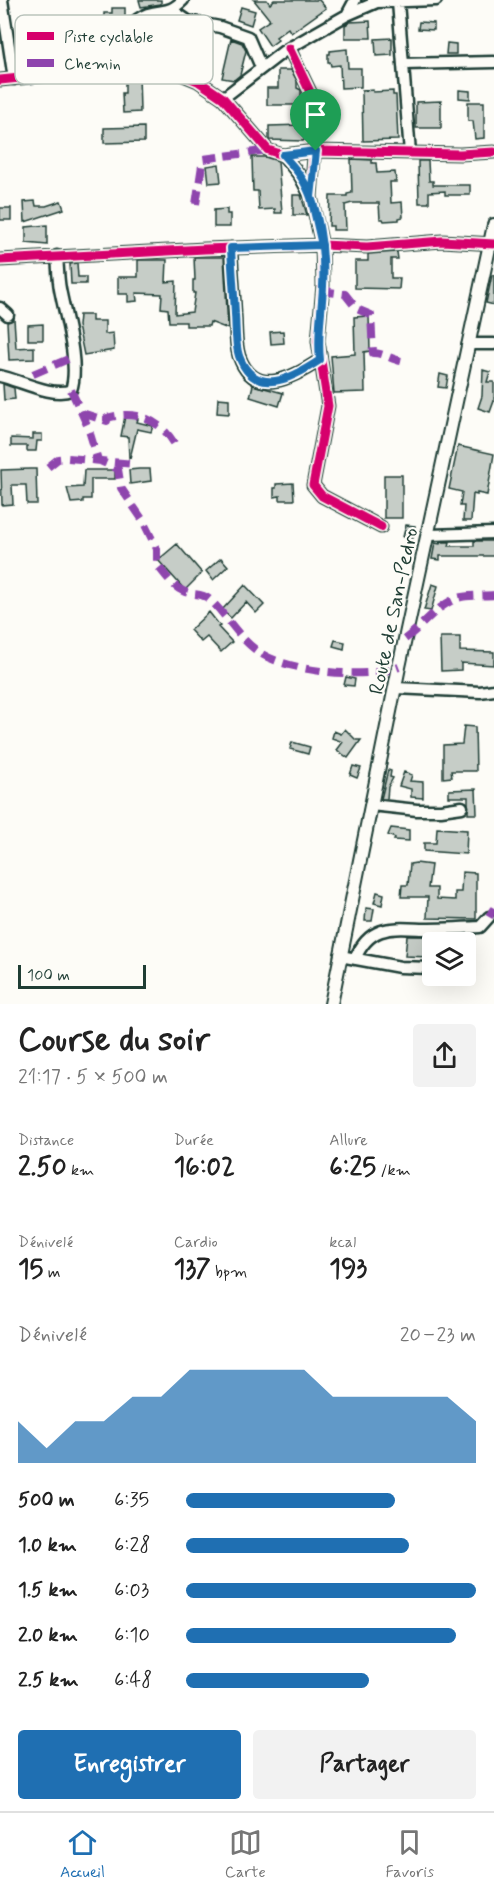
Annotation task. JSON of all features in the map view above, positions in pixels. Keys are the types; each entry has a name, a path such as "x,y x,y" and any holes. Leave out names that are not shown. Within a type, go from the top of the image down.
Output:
{"main road":[{"name":"Route de San-Pedro","path":"331,1004 468,344 492,244 494,225"}],"street":[{"path":"0,80 14,79 2,0"},
{"path":"147,15 171,10 183,0"},
{"path":"347,15 355,0"},
{"path":"223,98 289,48 375,1 436,0"},
{"path":"398,2 410,153"},
{"path":"171,10 179,15"},
{"path":"213,26 248,37 261,67"},
{"path":"289,48 312,96 317,116 311,197"},
{"path":"403,63 494,62"},
{"path":"202,84 223,98 268,150 283,155 316,151 460,154 494,152"},
{"path":"283,155 300,176 311,197 322,245 323,285 318,341 326,384 327,413 313,485 322,496 381,527"},
{"path":"0,260 322,245 367,246 459,241 492,244"},
{"path":"231,248 238,354 251,376 261,381 274,381 303,371 320,360"},
{"path":"0,376 42,389 66,393 71,390 74,383 72,357 57,256"},
{"path":"468,344 494,344"},
{"path":"429,535 494,533"},
{"path":"396,688 480,692 494,690"},
{"path":"371,805 417,810 462,807"},
{"path":"355,959 360,947 379,931 401,927 480,927 489,917"},
{"path":"340,956 400,967 422,968"}],"building":[{"path":"139,0 161,0 161,4 141,7"},
{"path":"254,0 267,0 270,4 274,0 319,0 326,8 291,33 288,28 276,37 278,40 270,46 258,28 270,20"},
{"path":"241,7 255,11 251,25 237,20"},
{"path":"112,8 125,8 125,15 104,15 104,13 112,13"},
{"path":"370,21 371,38 345,38 345,25 350,22"},
{"path":"419,22 434,23 434,30 418,29"},
{"path":"392,38 392,55 376,56 375,39"},
{"path":"231,39 242,43 246,51 240,75 234,80 222,78"},
{"path":"447,43 456,44 456,54 446,54"},
{"path":"347,49 348,68 361,68 361,87 341,88 340,65 331,66 328,62 330,51"},
{"path":"278,70 291,70 297,81 297,88 301,90 301,105 267,105 267,88 278,88"},
{"path":"125,84 139,84 140,112 123,113 122,93 125,93"},
{"path":"373,90 373,92 393,91 393,95 396,95 398,140 363,141 362,91"},
{"path":"459,90 470,91 470,99 459,98"},
{"path":"441,101 441,128 416,128 416,102"},
{"path":"468,102 484,102 484,138 475,139 473,121 468,121"},
{"path":"302,125 305,139 303,141 269,140 269,126"},
{"path":"144,127 144,142 104,143 104,128"},
{"path":"252,157 265,157 278,161 282,213 275,213 275,209 259,210 258,191 253,191"},
{"path":"351,159 372,160 372,163 376,163 377,173 395,172 396,182 390,182 391,203 402,202 403,217 399,220 384,221 380,219 379,203 352,203 345,205 346,230 333,230 333,226 329,226 330,196 347,196 352,193"},
{"path":"418,161 428,161 429,181 433,181 433,185 470,185 470,195 445,195 445,191 429,192 429,203 419,203"},
{"path":"219,164 221,182 209,183 207,166"},
{"path":"293,195 301,195 307,215 293,215"},
{"path":"35,201 36,206 46,206 61,201 64,209 25,222 24,202"},
{"path":"0,208 11,208 11,220 0,220"},
{"path":"227,209 227,214 230,214 230,227 214,227 214,210"},
{"path":"47,225 47,245 26,243 26,227"},
{"path":"397,252 398,259 391,259 391,278 400,278 399,289 355,288 355,261 368,261 368,254"},
{"path":"194,257 224,257 228,329 210,322 209,326 186,326 186,322 169,322 168,309 161,308 162,294 136,293 137,301 128,302 128,294 118,294 118,277 138,277 138,260 167,260 166,282 176,281 175,314 192,312 195,293 193,293"},
{"path":"77,263 78,277 86,277 86,284 71,284 70,264"},
{"path":"492,275 494,275 494,305 486,303"},
{"path":"79,315 92,315 92,321 105,321 105,334 113,333 114,350 84,355 78,326"},
{"path":"369,316 370,351 364,352 365,392 334,393 331,356 355,354 354,317"},
{"path":"14,319 16,348 34,347 34,359 9,360 7,322"},
{"path":"43,324 43,340 28,340 28,325"},
{"path":"283,331 284,343 271,344 270,332"},
{"path":"483,370 490,372 487,382 494,382 494,401 490,412 478,408 482,396"},
{"path":"440,374 448,376 446,388 438,387"},
{"path":"3,384 14,388 15,399 4,400"},
{"path":"253,385 283,393 279,406 250,397"},
{"path":"218,398 229,399 229,414 217,413"},
{"path":"125,416 153,426 151,432 137,429 130,458 128,437 121,436"},
{"path":"33,434 42,434 42,441 37,441 36,451 27,451 27,446 11,446 11,438 33,439"},
{"path":"458,446 494,454 487,495 473,494 471,521 463,521 464,506 460,506 462,492 449,489"},
{"path":"36,469 37,504 27,504 26,485 12,485 13,504 2,505 1,470"},
{"path":"150,469 151,481 130,484 129,470"},
{"path":"84,470 115,470 115,479 91,479 91,499 71,503 67,488 83,487"},
{"path":"384,475 402,475 402,518 384,518"},
{"path":"293,483 294,500 280,500 280,496 274,497 276,484"},
{"path":"406,525 415,526 413,538 403,537"},
{"path":"474,541 494,541 494,556 440,556 440,560 432,559 435,543 450,542 449,546 474,546"},
{"path":"177,544 202,573 185,590 158,560"},
{"path":"221,558 228,566 213,580 206,571"},
{"path":"432,584 438,586 431,611 424,610"},
{"path":"245,585 264,605 256,613 246,602 231,618 222,610"},
{"path":"209,612 220,626 218,627 232,642 221,652 207,637 201,642 190,630"},
{"path":"440,637 460,637 460,651 494,652 494,665 461,663 461,670 441,671"},
{"path":"335,640 345,642 344,649 333,646"},
{"path":"346,677 355,679 354,686 344,685"},
{"path":"464,726 475,727 476,771 451,771 452,777 443,778 443,745 462,744"},
{"path":"345,729 356,740 361,740 348,758 337,750 343,742 332,738 334,731 341,734"},
{"path":"292,742 310,747 308,754 290,749"},
{"path":"353,766 361,768 357,778 350,775"},
{"path":"388,770 391,771 390,777 393,778 388,787 387,799 381,799"},
{"path":"404,772 412,775 410,781 423,782 423,798 411,797 411,789 399,786"},
{"path":"476,789 477,814 468,814 468,797 449,797 449,790"},
{"path":"391,828 409,830 409,841 394,840 395,838 388,835"},
{"path":"437,828 467,830 466,854 424,851 424,843 436,843"},
{"path":"410,864 431,865 428,888 437,888 437,899 455,900 455,892 461,892 462,872 476,873 476,919 427,918 428,897 401,897 402,885 408,885"},
{"path":"377,892 384,894 382,905 374,903"},
{"path":"366,908 374,909 372,921 365,921"},
{"path":"407,936 422,936 422,957 405,956"}],"marked path":[{"path":"196,204 203,159 268,150"},
{"path":"323,285 329,292 345,294 357,309 371,315 373,353 401,361"},
{"path":"33,374 73,357"},
{"path":"71,390 88,427 98,460 118,469 121,488 142,519 157,549 157,565 179,589 206,597 249,644 269,658 326,672 367,673 399,667"},
{"path":"82,413 107,421 107,418 128,415 148,419 164,430 177,448"},
{"path":"48,467 58,459 68,458 135,464"},
{"path":"405,639 448,602 468,596 494,595"},
{"path":"489,917 494,908"}],"cycle path":[{"path":"289,48 312,96 317,116 311,197 322,245 323,285 318,341 328,406 313,485 322,496 381,527"},
{"path":"0,80 15,78"},
{"path":"202,84 223,98 268,150 283,155 316,151 460,154 494,152"},
{"path":"0,260 205,249 322,245 367,247 442,241 494,244"}],"route":[{"path":"316,151 283,155 300,176 311,197 322,245 323,285 318,341 320,360 286,378 261,381 251,376 238,354 231,248 322,245 311,197 316,151"}]}
